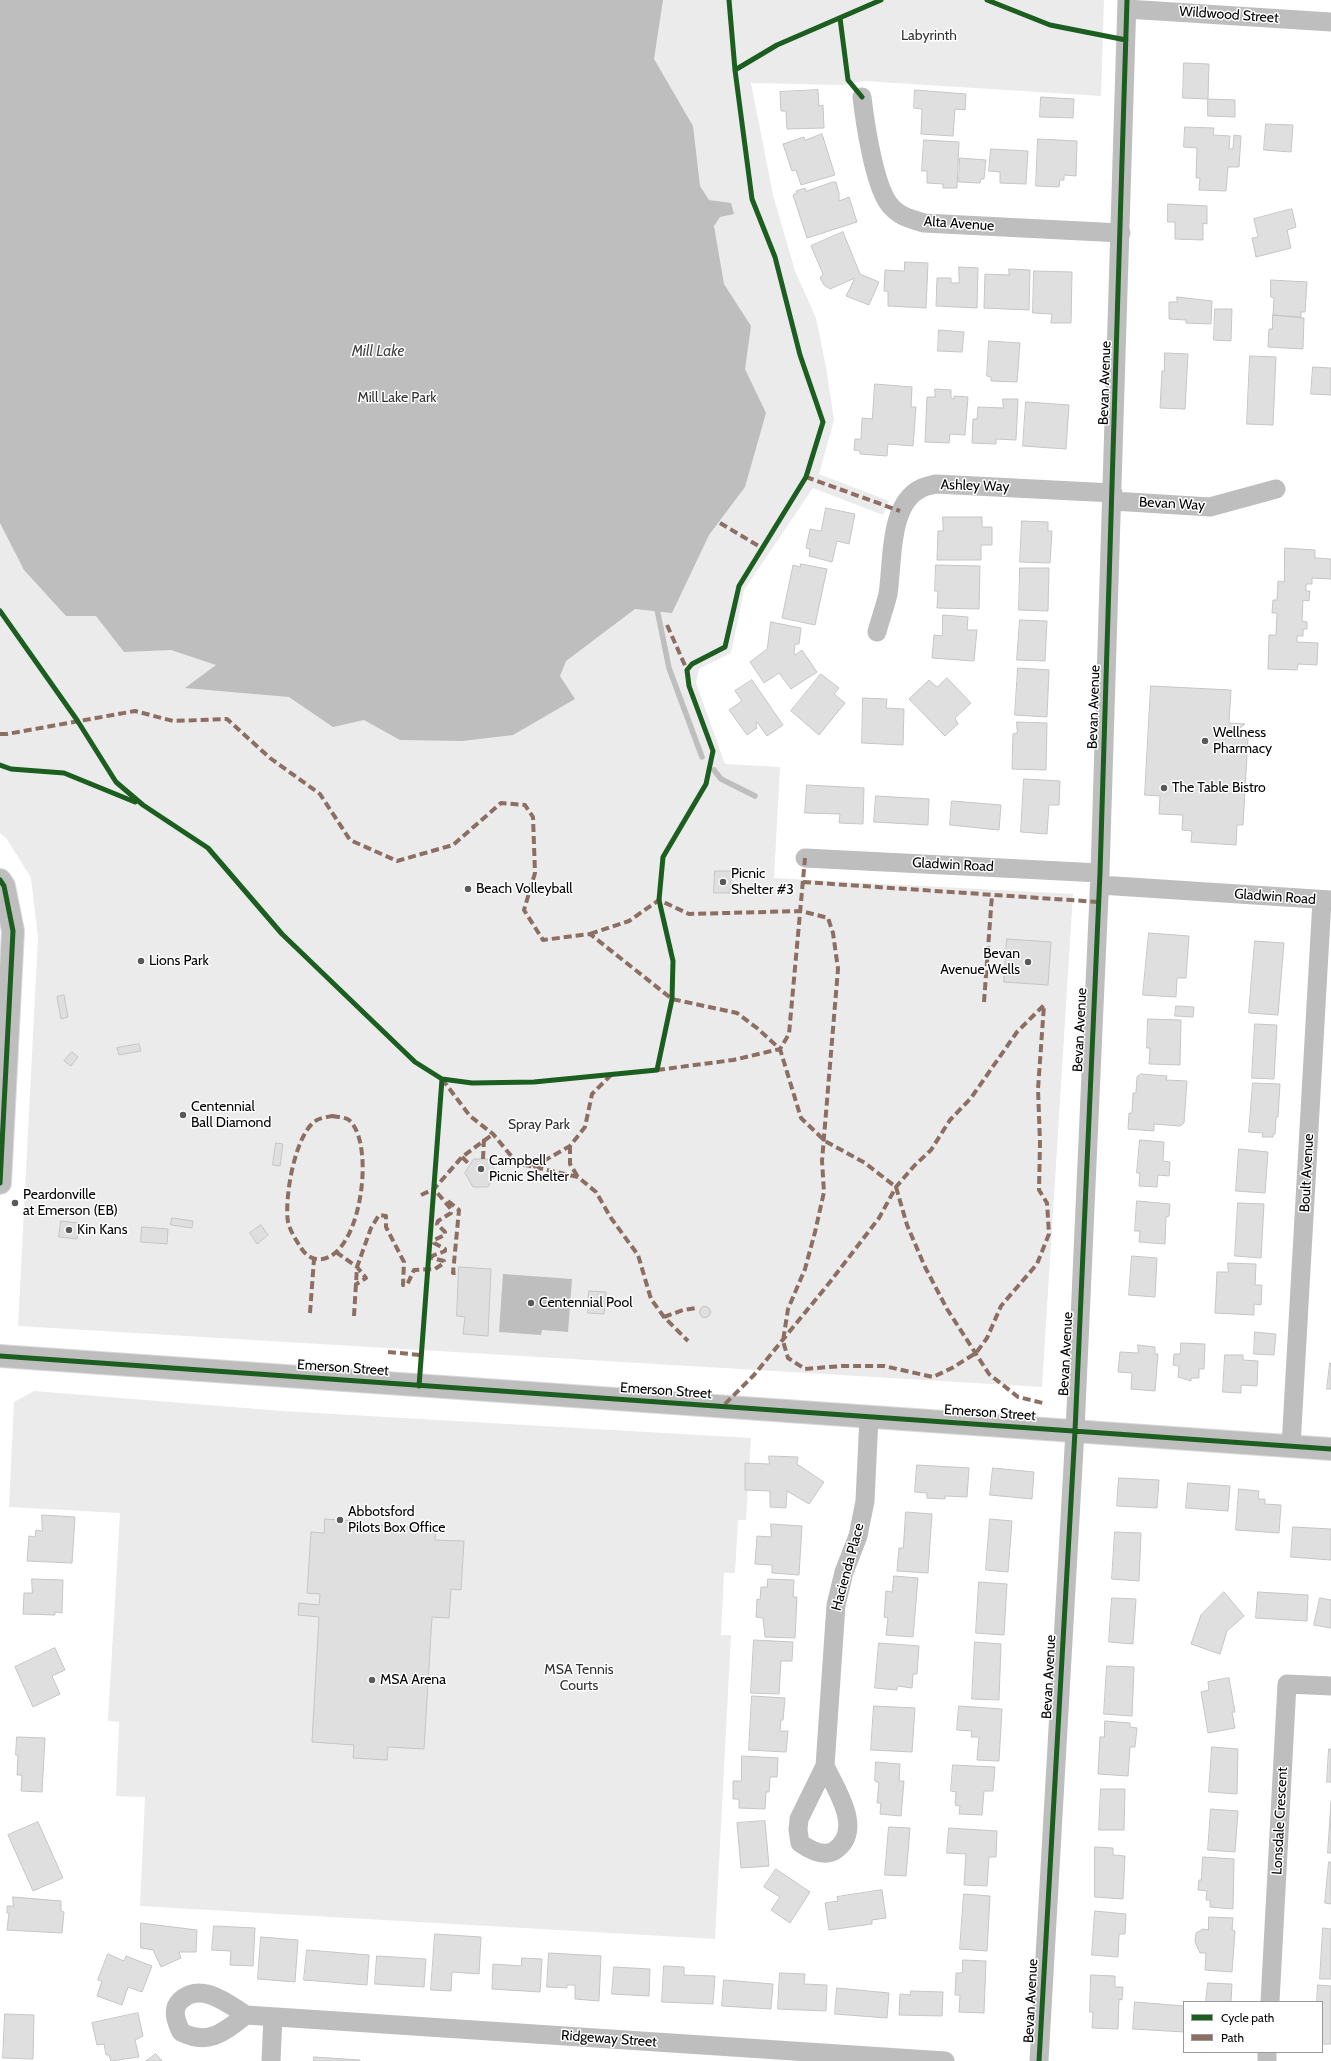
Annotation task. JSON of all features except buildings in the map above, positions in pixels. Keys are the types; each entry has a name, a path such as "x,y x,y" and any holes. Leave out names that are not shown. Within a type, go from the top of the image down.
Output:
{"main road":[{"path":"0,880 4,886 13,931 0,1183"},
{"name":"Emerson Street","path":"0,1356 1331,1449"}],"street":[{"name":"Wildwood Street","path":"1127,4 1331,22"},
{"name":"Bevan Avenue","path":"1039,2061 1075,1431 1100,879 1113,497 1127,4"},
{"name":"Alta Avenue","path":"862,97 865,123 881,188 889,204 905,218 924,223 1121,233"},
{"name":"Ashley Way","path":"877,632 888,594 895,526 900,512 910,495 922,488 936,484 1113,497"},
{"name":"Bevan Way","path":"1113,497 1210,507 1276,489"},
{"name":"Gladwin Road","path":"805,858 1100,879 1327,900"},
{"name":"Boult Avenue","path":"1291,1446 1327,900"},
{"name":"Hacienda Place","path":"825,1766 836,1605 844,1572 858,1536 865,1500 868,1417"},
{"name":"Lonsdale Crescent","path":"1270,2001 1287,1684 1331,1686"},
{"name":"Ridgeway Street","path":"246,2015 945,2061"},
{"path":"271,2061 274,2017"}],"green space":[{"name":"Mill Lake Park","path":"0,0 1104,0 1101,96 864,81 844,85 751,83 773,195 795,271 816,318 826,367 834,420 819,474 889,501 883,515 813,488 744,590 731,653 699,669 696,683 725,764 780,767 774,878 1073,894 1042,1387 18,1326 38,938 31,878 7,839 0,833"},
{"name":"MSA Tennis Courts","path":"34,1391 282,1411 751,1438 746,1520 738,1520 735,1573 724,1573 721,1635 731,1635 715,1939 140,1906 145,1797 116,1796 119,1722 108,1721 120,1513 9,1507 14,1402"}],"water":[{"name":"Mill Lake","path":"0,0 663,0 654,59 693,126 700,186 709,200 731,203 734,214 720,217 714,226 724,284 751,326 745,369 766,413 745,487 709,535 672,613 635,609 566,661 560,676 575,699 513,735 462,741 400,740 364,720 333,727 289,697 185,688 216,665 171,650 124,652 96,616 66,616 24,570 0,523"},
{"path":"503,1274 572,1279 568,1332 542,1330 541,1335 499,1332"}],"waterway":[{"path":"656,604 669,668 702,757"},
{"path":"714,770 721,779 755,796"}],"marked path":[{"path":"806,477 900,511"},
{"path":"720,523 762,548"},
{"path":"667,625 687,670"},
{"path":"0,734 135,711 173,721 227,719 270,758 320,794 350,840 397,861 453,845 501,803 525,805 533,817 535,873 524,910 543,940 590,934 672,999 737,1013 757,1028 780,1049 801,1118 825,1141 865,1163 896,1187 907,1225 925,1267 947,1309 989,1374 1018,1397 1043,1403"},
{"path":"657,1070 733,1060 780,1049 789,1034 805,858"},
{"path":"803,882 1099,902"},
{"path":"984,1002 992,895"},
{"path":"590,934 629,921 659,900 689,914 801,911 828,918 833,933 838,969 822,1161 824,1192 805,1269 788,1309 783,1341 788,1358 805,1369 842,1366 884,1366 933,1377 952,1368 976,1353 987,1338 1001,1306 1037,1264 1049,1234 1047,1203 1039,1190 1040,1142 1038,1089 1044,1005 1017,1032 971,1098 950,1120 931,1150 914,1166 896,1187 879,1218 830,1282 754,1375 722,1407"},
{"path":"533,1167 570,1146 585,1127 592,1094 611,1075"},
{"path":"442,1079 470,1116 493,1134 517,1163 578,1177 596,1192 611,1218 638,1255 651,1299 664,1317 688,1341"},
{"path":"332,1116 349,1120 357,1133 362,1153 360,1201 353,1224 344,1243 331,1256 316,1259 309,1256 301,1248 291,1231 287,1212 288,1198 293,1167 297,1151 303,1138 309,1127 317,1120 332,1116"},
{"path":"421,1195 434,1189 462,1157 493,1134"},
{"path":"483,1159 484,1139"},
{"path":"570,1146 570,1164 578,1177"},
{"path":"462,1157 470,1165"},
{"path":"354,1316 357,1267 371,1228 379,1215 386,1216 386,1227 404,1262 403,1285 407,1285 414,1270 435,1269 444,1263 444,1261 432,1258 432,1256 445,1251 445,1249 434,1243 434,1240 445,1235 445,1232 437,1224 438,1221 451,1213 451,1209 434,1189"},
{"path":"448,1201 459,1210 453,1273 459,1273"},
{"path":"336,1252 357,1267 366,1278 355,1285"},
{"path":"310,1313 314,1259"},
{"path":"664,1317 683,1310 697,1308"},
{"path":"388,1352 421,1355"}],"cycle path":[{"path":"0,611 77,720 116,782 143,805 208,848 282,934 415,1062 442,1079 472,1083 534,1082 657,1070 672,999 673,961 659,900 663,857 706,784 713,751 689,686 687,670 692,664 725,647 739,586 806,477 823,422 800,355 775,257 752,199 735,70 729,0"},
{"path":"735,70 777,45 881,0"},
{"path":"987,0 1050,25 1126,40"},
{"path":"1039,2061 1075,1431 1100,873 1127,0"},
{"path":"840,18 848,80 862,97"},
{"path":"0,765 11,769 64,773 135,802"},
{"path":"0,880 4,886 13,931 0,1183"},
{"path":"419,1386 442,1079"},
{"path":"0,1356 1331,1449"}],"place":[{"name":"Wellness Pharmacy","path":"1205,741"},
{"name":"The Table Bistro","path":"1164,788"},
{"name":"Picnic Shelter #3","path":"723,882"},
{"name":"Beach Volleyball","path":"468,889"},
{"name":"Lions Park","path":"141,961"},
{"name":"Bevan Avenue Wells","path":"1028,962"},
{"name":"Centennial Ball Diamond","path":"183,1115"},
{"name":"Campbell Picnic Shelter","path":"481,1169"},
{"name":"Peardonville at Emerson (EB)","path":"15,1203"},
{"name":"Kin Kans","path":"69,1230"},
{"name":"Centennial Pool","path":"531,1303"},
{"name":"Abbotsford Pilots Box Office","path":"340,1520"},
{"name":"MSA Arena","path":"372,1680"}],"park label":[{"name":"Labyrinth","path":"929,36"},
{"name":"Spray Park","path":"539,1125"}]}
